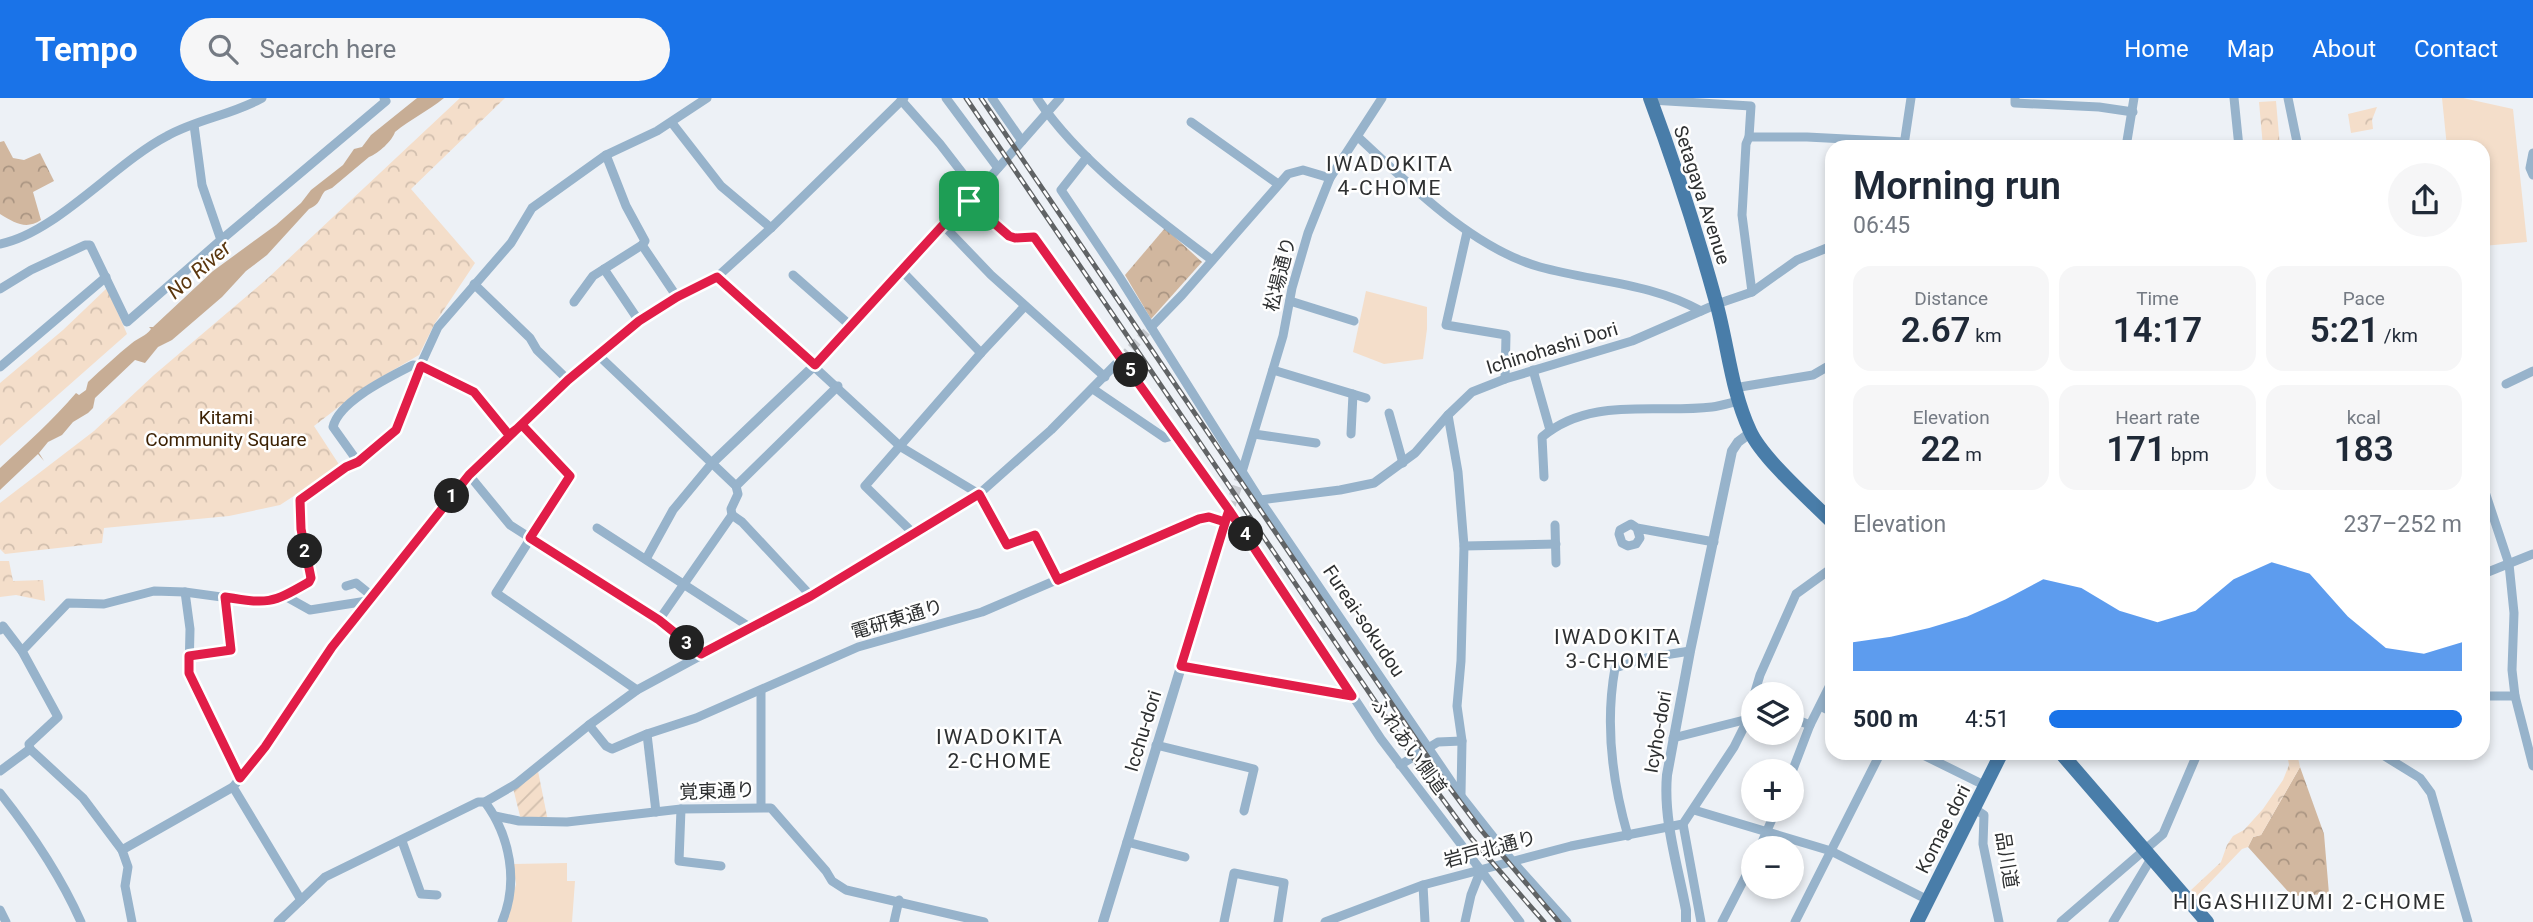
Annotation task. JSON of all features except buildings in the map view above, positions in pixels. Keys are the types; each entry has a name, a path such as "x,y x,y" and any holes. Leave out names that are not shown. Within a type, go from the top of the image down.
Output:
{"main road":[{"name":"Setagaya Avenue","path":"1651,99 1717,304 1736,394"},
{"path":"1736,394 1750,433 1767,455 1825,515"},
{"name":"Komae dori","path":"1917,922 1998,760"},
{"path":"2067,760 2207,922"}],"street":[{"path":"0,244 20,238 45,224 168,135 262,98"},
{"path":"0,289 31,270 85,244 90,245 127,323 386,101 384,98"},
{"path":"22,651 68,603 104,604 154,591 186,592 265,603 285,596 309,582 311,578 301,529 300,500 346,467 358,462 396,430 438,327 511,243 533,208 606,155 672,123 707,98"},
{"path":"947,98 998,168"},
{"path":"992,98 1022,141"},
{"path":"1037,98 1046,114 1087,157 1163,223 1212,260"},
{"path":"646,559 673,510 712,463 852,327 1060,98"},
{"name":"松場通り","path":"1242,472 1273,370 1308,233 1330,178 1382,98"},
{"path":"1905,140 1911,98"},
{"path":"2015,98 2015,103 2061,102 2133,112"},
{"path":"2127,140 2134,98"},
{"path":"2234,98 2238,140"},
{"path":"2288,98 2297,140"},
{"path":"122,850 233,787 265,747 332,647 469,475 597,354 639,321 677,297 717,277 771,228 902,99 977,192"},
{"path":"1651,99 1751,106 1742,215 1752,292"},
{"path":"1191,122 1278,184"},
{"path":"672,123 721,186 771,228"},
{"path":"194,125 202,185 221,240"},
{"path":"1358,137 1467,232 1501,251 1541,267 1678,298 1701,311"},
{"path":"1749,138 1807,137 1849,140"},
{"path":"2533,153 2530,167 2533,175"},
{"path":"574,302 593,276 645,241 626,206 606,155"},
{"name":"Fureai-sokudou","path":"1087,157 1061,190 1260,500 1461,796 1513,862 1567,922"},
{"path":"1151,327 1288,174 1303,170 1330,178"},
{"name":"ふれあい側道","path":"969,201 1009,236 1034,237 1229,510 1400,765 1520,922"},
{"path":"943,225 991,275 1105,377"},
{"path":"1467,232 1446,325 1507,335 1505,379"},
{"path":"642,245 677,297"},
{"name":"Ichinohashi Dori","path":"1260,500 1374,483 1415,453 1472,392 1533,370 1632,341 1717,304 1752,292 1797,260 1825,249"},
{"path":"604,269 639,321"},
{"path":"901,270 981,353"},
{"path":"793,275 852,327"},
{"path":"0,367 106,277"},
{"path":"717,277 901,447 979,494 1007,545 1035,535 1058,580"},
{"path":"474,284 530,338 537,350 568,380"},
{"path":"1290,301 1354,321"},
{"path":"913,533 865,486 981,353 1026,306"},
{"path":"597,354 736,486 738,494 730,509 732,515 743,522 811,596"},
{"path":"278,922 325,877 478,802 485,802 516,784 637,690 811,596 979,494 1093,389 1122,358"},
{"path":"358,462 333,427 335,418 368,388 413,365 421,366 474,392 509,435"},
{"path":"1544,477 1542,437 1550,430 1594,412 1621,408 1712,407 1736,394 1813,375 1825,368"},
{"path":"1273,370 1366,397"},
{"path":"1533,370 1550,430"},
{"path":"2506,384 2533,371"},
{"path":"736,486 838,386"},
{"path":"1093,389 1165,438 1176,435"},
{"path":"1351,434 1353,394"},
{"path":"1389,413 1403,463"},
{"path":"1448,415 1458,472 1464,546 1457,706 1462,741 1461,796"},
{"path":"522,425 570,476 496,593 637,690"},
{"name":"Icyho-dori","path":"1686,922 1666,790 1673,738 1732,450 1750,433"},
{"path":"1254,434 1316,443"},
{"path":"469,475 510,525 659,620 701,654"},
{"path":"2490,507 2509,564 2514,613 2512,670 2515,696 2533,766"},
{"name":"Icchu-dori","path":"1103,922 1229,510"},
{"path":"659,620 732,515"},
{"name":"電研東通り","path":"589,725 606,746 612,749 761,691 858,648 982,612 1199,519 1209,517 1225,522"},
{"path":"1555,525 1556,563"},
{"path":"597,528 751,628"},
{"path":"1637,528 1714,542"},
{"path":"1464,546 1556,544"},
{"path":"2490,571 2533,554"},
{"path":"1758,682 1796,594 1825,573"},
{"path":"346,586 356,583 370,598"},
{"path":"186,592 190,629 189,673 240,778"},
{"path":"285,596 310,610 370,598"},
{"path":"189,656 231,650 225,597"},
{"path":"0,630 3,626 22,651 58,717 29,744 30,749 83,798 122,850 128,867 125,886 132,922"},
{"path":"1628,836 1613,777 1611,753 1615,668 1646,658 1690,651"},
{"path":"1181,666 1352,696"},
{"path":"761,691 761,807"},
{"path":"1797,759 1810,724 1825,696"},
{"path":"2490,696 2515,696"},
{"path":"1820,706 1825,708"},
{"path":"1673,738 1741,721"},
{"path":"1804,722 1810,724"},
{"path":"1701,922 1683,824 1741,733"},
{"path":"647,734 656,811"},
{"path":"1400,765 1438,742 1462,741"},
{"path":"1156,745 1254,769 1244,811"},
{"path":"0,771 30,749"},
{"path":"1795,922 1877,760"},
{"path":"1933,760 1986,786"},
{"path":"2113,922 2149,853 2163,834 2194,760"},
{"path":"2390,760 2420,778 2431,793 2468,922"},
{"path":"233,787 301,900"},
{"path":"0,793 18,815 70,898 81,922"},
{"path":"485,802 495,816 512,875 510,898 502,922"},
{"name":"覚東通り","path":"495,816 519,821 568,822 681,809 771,807 832,881 846,890 899,900 985,922"},
{"path":"681,809 679,861 721,866"},
{"name":"品川道","path":"1975,809 1984,815 1983,844 1999,922"},
{"path":"1694,810 1831,851 1928,900"},
{"path":"1766,836 1771,822"},
{"name":"岩戸北通り","path":"1325,922 1338,920 1423,885 1571,846 1683,824"},
{"path":"402,841 421,894 437,895"},
{"path":"1127,842 1185,857"},
{"path":"2061,922 2149,853"},
{"path":"1465,922 1480,872"},
{"path":"1224,922 1234,873 1284,883 1278,922"},
{"path":"1423,885 1425,922"},
{"path":"1722,922 1741,885"},
{"path":"894,922 899,900"},
{"path":"0,910 6,922"}],"green space":[{"name":"Kitami Community Square","path":"460,98 505,98 411,189 475,263 435,323 419,355 366,386 314,426 340,466 280,505 229,516 104,528 102,543 5,554 0,549 0,503 94,431 154,375 268,278"},
{"path":"2442,98 2463,98 2513,109 2527,242 2490,245 2490,140 2446,140"},
{"path":"2276,101 2279,140 2262,140 2259,102"},
{"path":"2377,107 2372,120 2373,129 2351,133 2348,114"},
{"path":"4,141 13,158 24,160 40,153 54,181 33,192 41,220 36,223 20,224 0,214 0,142"},
{"path":"1165,228 1202,262 1151,319 1125,275"},
{"path":"107,288 127,334 0,446 0,383 63,330"},
{"path":"1366,291 1427,307 1423,359 1384,364 1353,352"},
{"path":"0,561 9,561 13,581 43,580 45,601 16,595 0,597"},
{"path":"2288,760 2298,760 2300,767 2261,835 2253,837 2248,847 2242,849 2197,896 2191,890 2221,862 2233,836 2244,830 2263,809 2283,780"},
{"path":"2300,767 2324,834 2329,894 2292,896 2248,847 2253,837 2261,835"},
{"path":"538,771 548,821 521,820 513,788"},
{"path":"567,863 567,881 575,881 572,922 506,922 516,884 513,864"}],"shaded area":[{"path":"417,98 444,98 395,132 381,150 325,191 316,205 222,297 172,340 158,347 145,363 135,360 95,398 93,408 88,413 73,422 62,435 48,442 39,453 44,461 38,454 0,490 0,468 76,393 79,395 86,390 88,382 134,341 147,333 151,329 149,327 153,327 213,271 276,225 301,203 311,190 343,165 354,149 362,147 371,135"}],"tunnel":[{"path":"1122,358 1151,327"},
{"path":"1229,510 1242,472"}],"railway":[{"path":"966,98 1425,775 1471,838 1544,922"},
{"path":"981,98 1438,772 1481,830 1559,922"}],"district":[{"name":"IWADOKITA 4-CHOME","path":"1390,176"},
{"name":"IWADOKITA 3-CHOME","path":"1618,649"},
{"name":"IWADOKITA 2-CHOME","path":"1000,749"},
{"name":"HIGASHIIZUMI 2-CHOME","path":"2310,902"}],"route":[{"path":"969,201 943,225 815,365 717,277 677,297 639,321 597,354 509,435 469,475 332,647 265,747 240,778 189,673 189,656 231,650 225,597 265,603 285,596 309,582 311,578 301,529 300,500 376,449 396,430 421,366 474,392 509,435 522,425 570,476 530,538 659,620 701,654 811,596 979,494 1007,545 1035,535 1058,580 1204,517 1225,522 1229,510 1352,696 1181,666 1229,510 1034,237 1009,236 969,201"}],"water label":[{"name":"No River","path":"199,270"}]}
